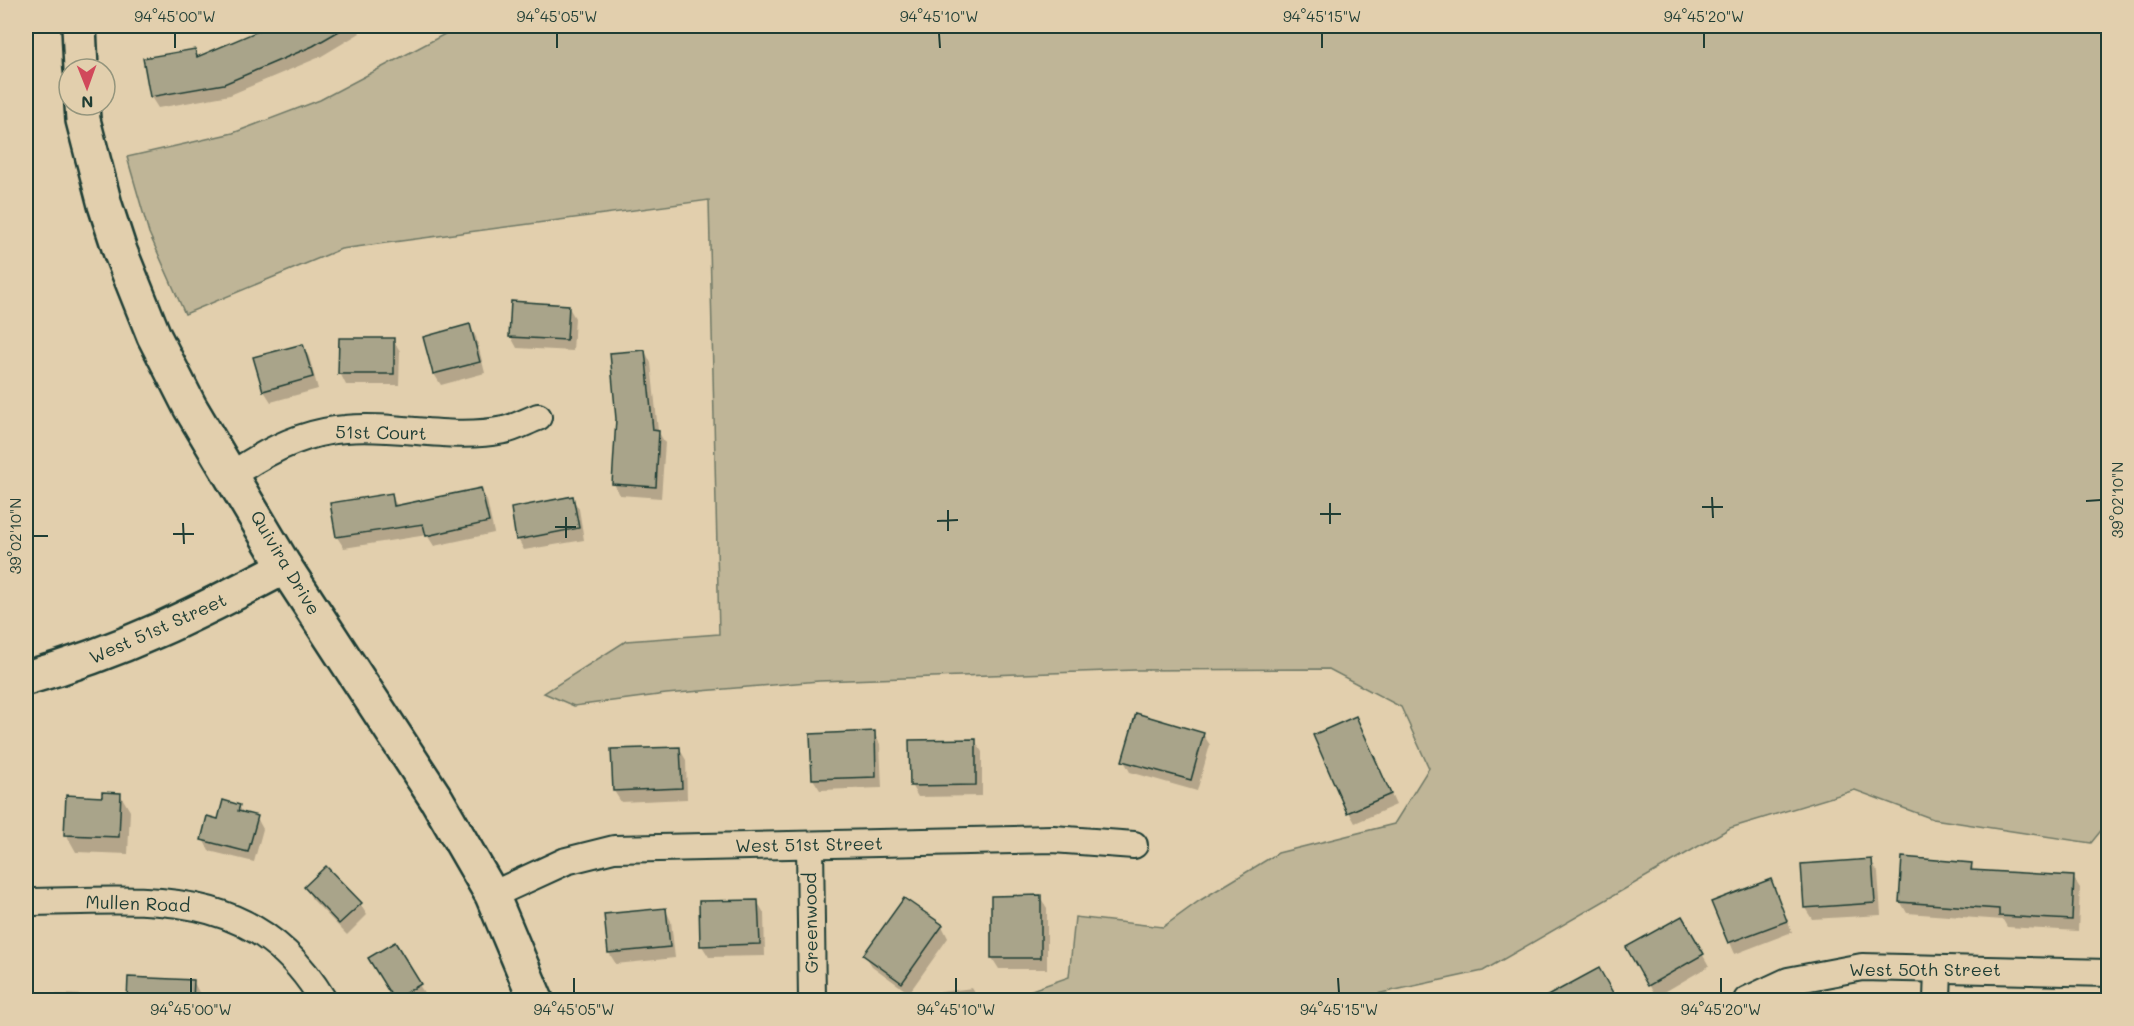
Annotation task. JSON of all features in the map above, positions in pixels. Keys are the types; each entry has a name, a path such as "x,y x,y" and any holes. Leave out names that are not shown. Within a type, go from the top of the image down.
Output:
{"main road":[{"path":"79,26 80,57"},
{"name":"Quivira Drive","path":"83,117 105,205 134,289 189,407 232,475 285,567 437,800 492,895 536,1000"},
{"name":"West 51st Street","path":"26,678 82,663 142,639 285,567"}],"street":[{"name":"51st Court","path":"232,475 258,457 306,436 345,429 447,435 478,434 507,430 538,417"},
{"name":"West 51st Street","path":"492,895 566,861 614,849 1053,839 1134,845"},
{"name":"Greenwood","path":"810,845 812,1000"},
{"name":"Mullen Road","path":"26,902 157,901 184,903 220,912 249,926 299,965 323,1000"},
{"name":"West 50th Street","path":"1747,1000 1788,981 1862,967 2109,973"},
{"path":"1937,1000 1938,969"}],"shaded area":[{"path":"460,26 2108,26 2108,822 2091,843 1933,819 1855,790 1730,828 1483,971 1349,1000 1022,1000 1023,993 1069,977 1075,917 1163,927 1199,901 1278,853 1394,824 1429,768 1401,707 1329,669 1135,670 819,681 666,694 574,706 544,693 626,641 719,634 709,200 341,249 185,314 149,233 127,157 233,133 320,100"}],"building":[{"path":"270,26 348,26 313,46 224,84 150,97 143,58 195,49 197,57"},
{"path":"511,301 569,305 567,340 509,337"},
{"path":"470,324 480,362 433,374 423,337"},
{"path":"339,338 394,338 394,374 338,374"},
{"path":"303,344 313,377 263,391 253,357"},
{"path":"645,350 653,430 659,431 656,487 612,484 616,419 610,353"},
{"path":"481,488 489,522 426,536 423,524 336,537 330,503 392,493 394,506"},
{"path":"573,496 579,528 516,540 511,508"},
{"path":"1136,713 1204,733 1191,780 1122,761"},
{"path":"1356,716 1391,794 1347,813 1313,735"},
{"path":"875,731 876,777 812,779 810,734"},
{"path":"976,739 976,785 910,786 909,740"},
{"path":"680,747 682,788 613,791 611,749"},
{"path":"102,792 121,793 119,837 64,835 66,795 102,797"},
{"path":"223,800 240,805 238,811 258,816 248,852 201,840 207,816 218,819"},
{"path":"1902,857 1972,863 1971,870 2074,876 2072,920 1999,916 1999,909 1899,902"},
{"path":"1872,859 1875,903 1804,908 1801,864"},
{"path":"326,866 362,903 339,924 304,887"},
{"path":"1771,879 1787,921 1728,943 1711,902"},
{"path":"1041,895 1041,958 991,958 991,896"},
{"path":"904,898 943,925 902,983 863,955"},
{"path":"758,900 760,944 700,946 699,901"},
{"path":"666,908 670,947 608,953 604,914"},
{"path":"1682,916 1704,954 1648,986 1626,947"},
{"path":"395,942 421,984 394,1000 368,958"},
{"path":"1599,968 1617,1000 1540,1000"},
{"path":"128,977 194,980 193,1000 127,1000"}]}
